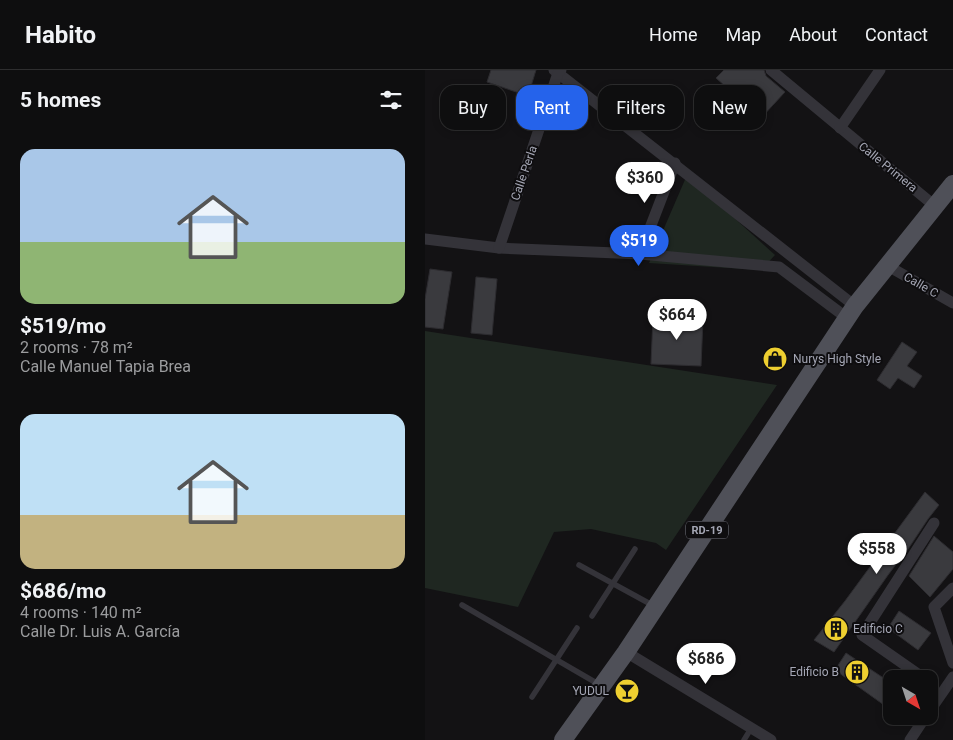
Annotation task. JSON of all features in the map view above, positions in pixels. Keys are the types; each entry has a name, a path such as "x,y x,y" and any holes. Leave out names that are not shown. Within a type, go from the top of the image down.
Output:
{"main road":[{"name":"RD-19","path":"563,740 627,652 851,312 953,184"}],"street":[{"name":"Calle Primera","path":"771,70 839,128 936,206"},
{"path":"839,128 880,70"},
{"path":"558,71 790,256 851,312"},
{"name":"Calle Perla","path":"499,248 558,71"},
{"path":"640,254 675,164"},
{"path":"425,239 499,248 640,254 779,267 851,312"},
{"path":"779,267 790,256"},
{"name":"Calle C","path":"888,266 953,303"},
{"path":"912,670 862,635 934,523"},
{"path":"953,588 934,607 953,664"},
{"path":"627,652 771,740"},
{"path":"938,697 953,677"},
{"path":"938,688 942,691"},
{"path":"910,740 920,725"}],"lane":[{"path":"593,616 635,549"},
{"path":"579,565 656,607"},
{"path":"462,605 602,686"},
{"path":"532,697 577,628"},
{"path":"745,740 752,727"}],"shaded area":[{"path":"687,175 775,255 761,270 649,263"},
{"path":"425,331 777,385 666,550 656,543 591,529 554,532 518,607 425,588"}],"building":[{"path":"491,70 536,70 531,85 516,85 516,92 506,88 506,85 496,85 487,82"},
{"path":"724,70 764,70 766,76 785,92 766,113 766,85 724,85 716,78"},
{"path":"430,269 452,272 443,329 425,327 425,299"},
{"path":"476,277 497,279 492,335 471,333"},
{"path":"653,317 703,319 701,366 651,364"},
{"path":"902,342 917,352 907,366 922,376 914,388 898,378 890,389 877,380"},
{"path":"925,492 939,505 834,652 814,640 845,601"},
{"path":"934,536 953,552 953,569 930,597 909,576"},
{"path":"899,611 931,633 918,650 888,628"},
{"name":"Edificio B","path":"846,653 883,678 883,704 835,670"}],"place":[{"name":"Nurys High Style","path":"775,359"},
{"name":"Edificio C","path":"836,629"},
{"name":"Edificio B","path":"857,672"},
{"name":"YUDUL","path":"627,691"}]}
